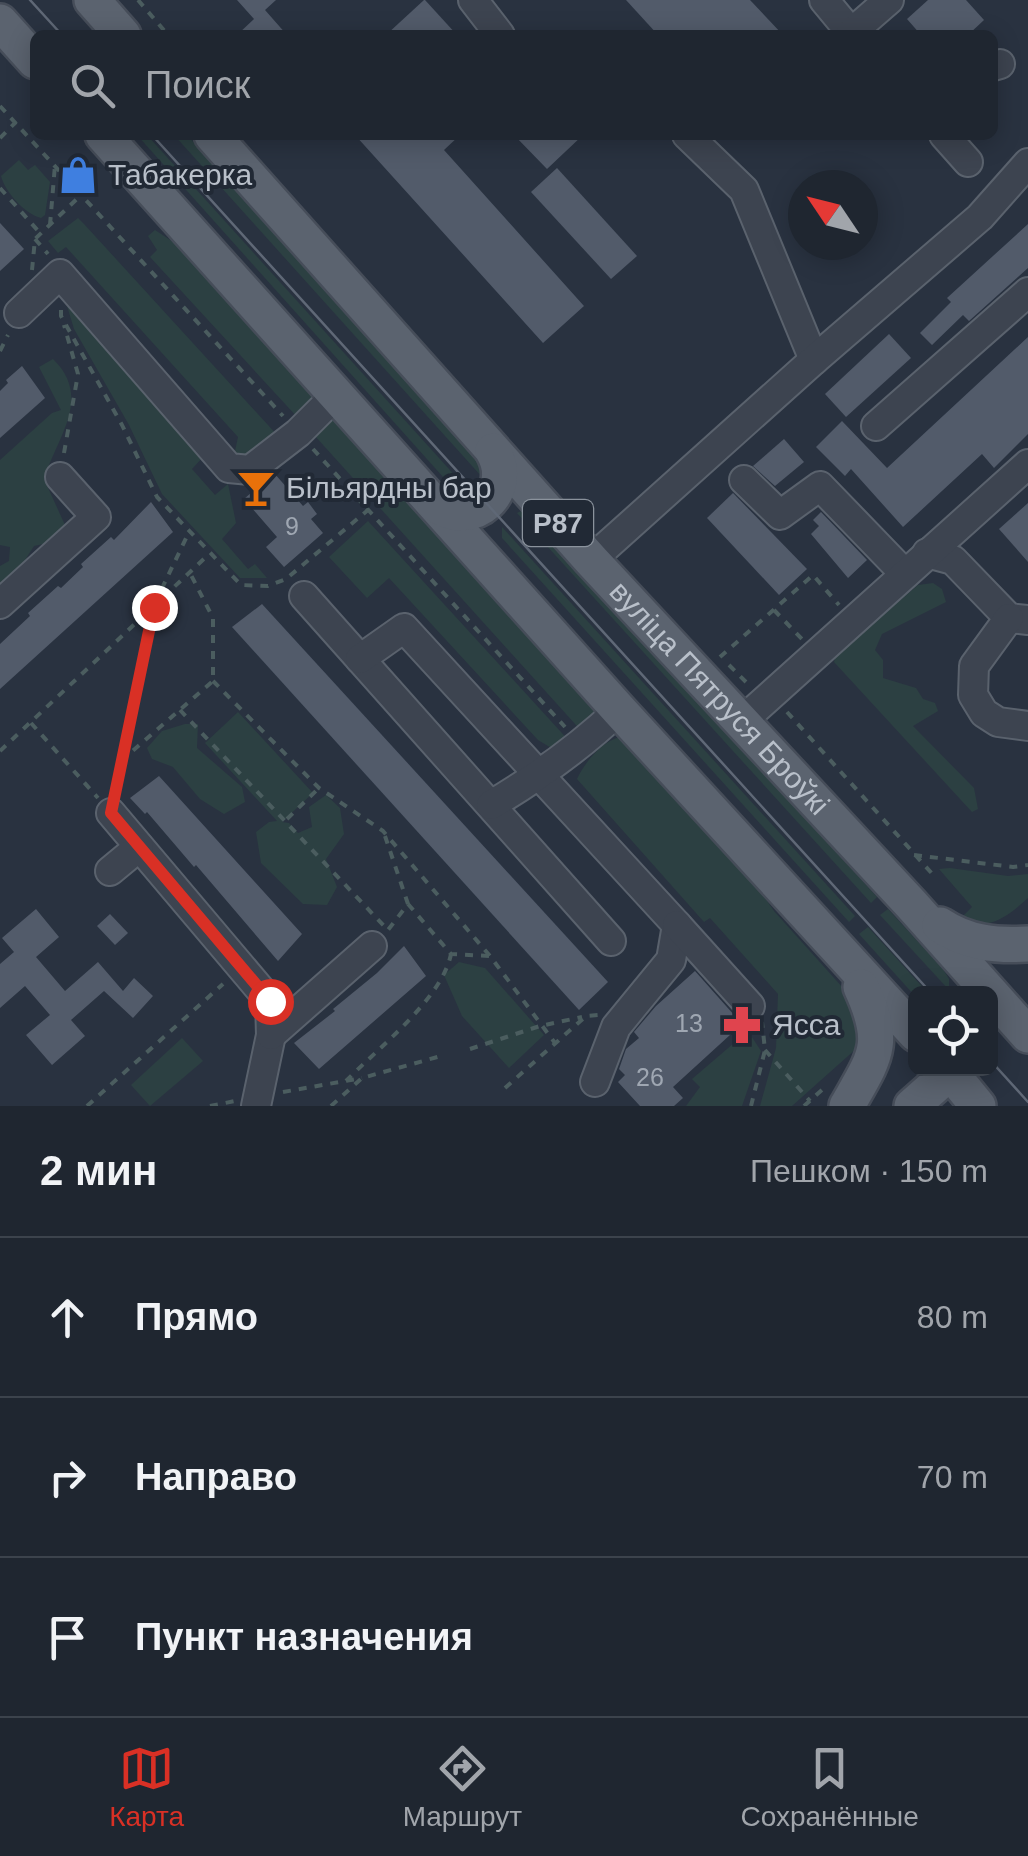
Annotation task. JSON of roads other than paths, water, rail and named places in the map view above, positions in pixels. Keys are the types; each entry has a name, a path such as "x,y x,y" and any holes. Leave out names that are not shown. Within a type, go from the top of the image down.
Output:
{"main road":[{"path":"92,0 119,30"},
{"path":"0,22 30,55"},
{"name":"Р87","path":"106,140 908,1026"},
{"name":"вуліца Пятруся Броўкі","path":"216,140 591,560 753,711 978,986"},
{"path":"435,504 464,514 491,501 501,476 493,451"},
{"path":"492,566 487,538 502,513 522,506 552,516"},
{"path":"911,904 955,935 980,942 1028,945"},
{"path":"983,986 1028,945"},
{"path":"842,1098 873,1061 878,1037 870,1006 850,964"},
{"path":"842,1098 908,1053"},
{"path":"912,1106 944,1076"},
{"path":"956,1076 978,1106"}],"lane":[{"path":"473,0 496,30"},
{"path":"824,0 849,30"},
{"path":"856,30 889,0"},
{"path":"692,140 744,190 814,360"},
{"path":"948,140 968,162"},
{"path":"591,560 980,216 1028,163"},
{"path":"18,314 60,274 229,468 250,470 298,434 336,395"},
{"path":"876,426 1028,292"},
{"path":"753,711 1028,464"},
{"path":"0,604 96,518 60,477"},
{"path":"744,480 780,515 820,486 904,574"},
{"path":"928,553 953,560 1018,619 974,666 972,695 984,713 998,722 1028,726"},
{"path":"304,596 611,940"},
{"path":"360,659 404,628 756,1010"},
{"path":"490,806 582,745 619,710"},
{"path":"111,813 270,1001 271,1035 257,1101"},
{"path":"110,871 140,847"},
{"path":"595,1082 616,1027 672,960 677,926"},
{"path":"271,1035 380,938"}],"tram line":[{"path":"30,0 57,30"},
{"path":"157,140 925,986"},
{"path":"998,1069 1028,1102"}],"place":[{"name":"Табакерка","path":"78,175"},
{"name":"Більярдны бар","path":"256,488"},
{"name":"Ясса","path":"742,1025"}]}
